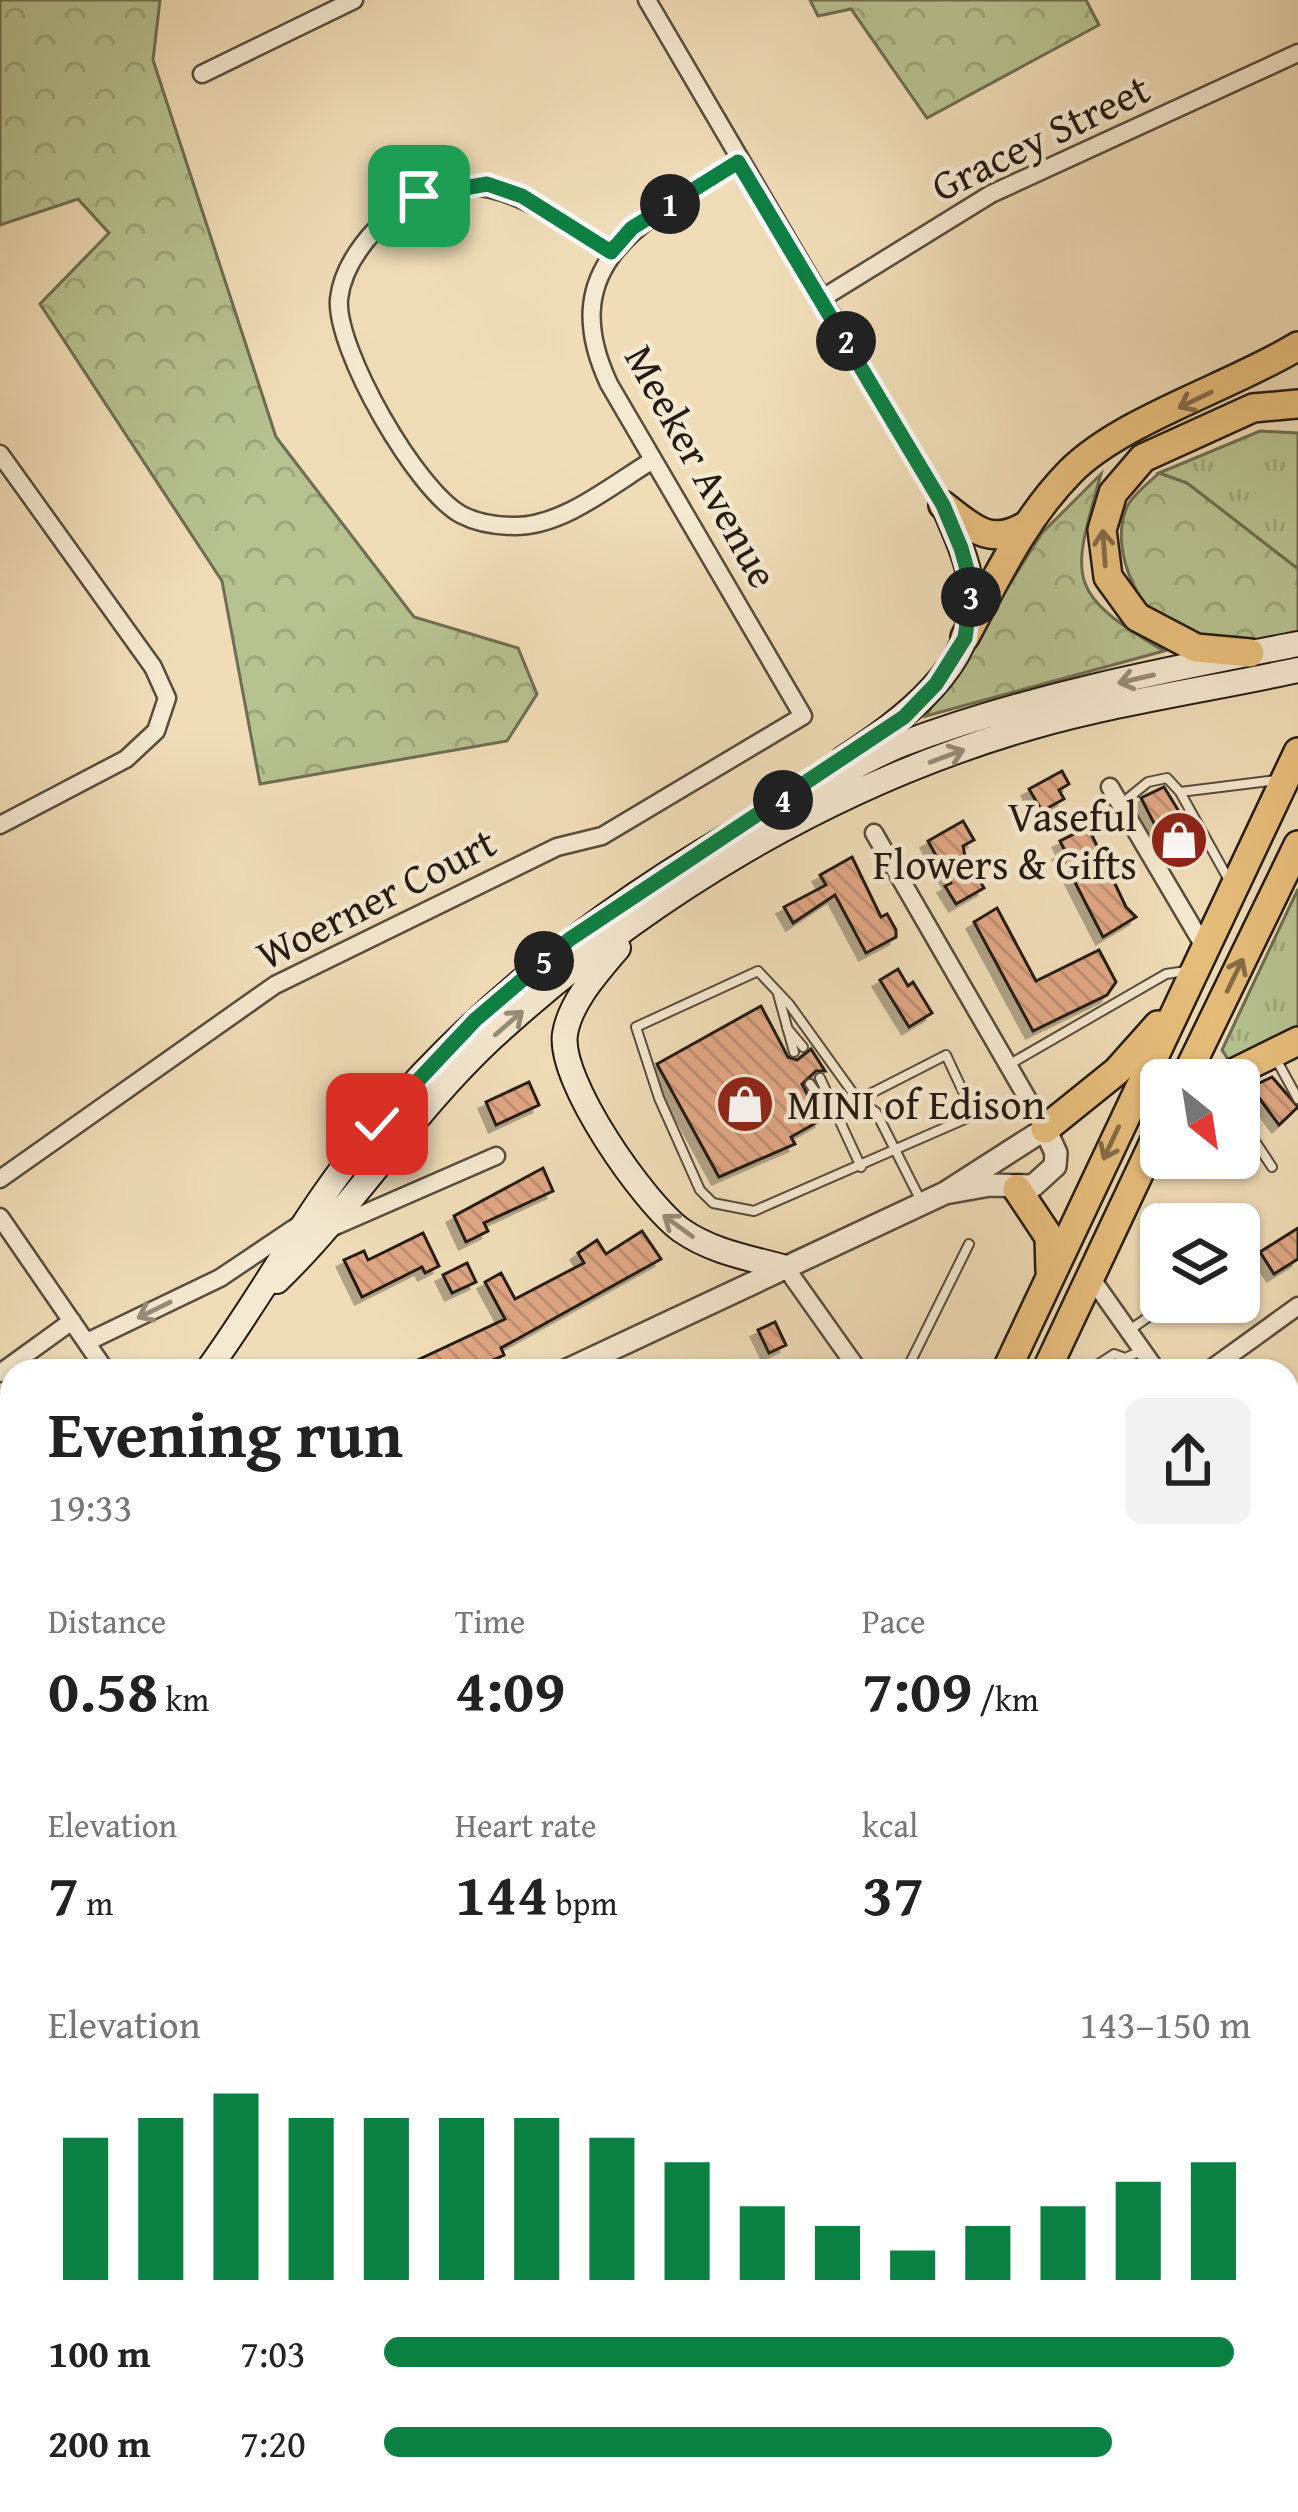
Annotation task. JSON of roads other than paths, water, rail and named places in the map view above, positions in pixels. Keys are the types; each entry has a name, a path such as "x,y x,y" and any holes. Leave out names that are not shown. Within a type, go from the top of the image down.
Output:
{"highway":[{"path":"965,638 1024,526 1072,469 1122,436 1298,346"},
{"path":"1250,653 1196,648 1137,617 1108,577 1102,530 1113,493 1142,458 1253,408 1298,404"},
{"path":"943,505 984,535 1007,536 1024,526"},
{"path":"1012,1359 1298,752"},
{"path":"1194,1059 1298,845"},
{"path":"1045,1129 1117,1071 1180,1000"},
{"path":"1052,1359 1140,1175"},
{"path":"1017,1190 1049,1237 1050,1275"}],"main road":[{"path":"215,1359 262,1295 298,1225 377,1124 475,1020 570,939 904,717 936,684 965,638 972,587 943,505"},
{"path":"757,818 897,746 1004,710 1298,644"},
{"path":"262,1295 331,1228 422,1108 492,1038 681,887 856,792 970,748 1033,726 1298,670"},
{"path":"681,887 593,979 573,1010 566,1055 573,1082 656,1209 702,1243 786,1268"}],"street":[{"path":"202,74 354,0"},
{"path":"647,0 943,505"},
{"name":"Gracey Street","path":"821,299 991,194 1298,53"},
{"path":"653,460 540,523 500,525 462,515 427,484 358,371 340,322 339,297 364,242 390,214 419,196 487,184 522,196 611,252 632,228 738,162"},
{"name":"Meeker Avenue","path":"611,252 592,299 592,334 609,384 803,716"},
{"path":"0,454 153,668 167,698 156,730 127,759 0,825"},
{"name":"Woerner Court","path":"0,1179 275,986 557,847 602,836 803,716"},
{"path":"1110,787 1200,959"},
{"path":"874,833 1056,1153 1048,1177 1017,1190 990,1185 945,1193"},
{"path":"595,1359 945,1193 1045,1129"},
{"path":"331,1228 496,1156"},
{"path":"0,1217 98,1359"},
{"path":"87,1342 220,1278 298,1225"},
{"path":"786,1268 850,1359"},
{"path":"1092,1279 1148,1359"},
{"path":"1225,1359 1298,1306"},
{"path":"20,1359 72,1322"}],"lane":[{"path":"1121,805 1148,782 1167,778 1180,792 1234,888"},
{"path":"1180,792 1285,780"},
{"path":"1008,1065 1200,959"},
{"path":"859,1100 946,1055 974,1115 896,1152 754,1211 713,1203 700,1190 659,1097 636,1027 758,971 859,1100 876,1112 896,1152 922,1204"},
{"path":"778,993 783,1022 798,1050"},
{"path":"1285,1047 1298,1099"},
{"path":"820,1078 861,1167"},
{"path":"810,1084 836,1119"},
{"path":"1260,1152 1272,1167"},
{"path":"912,1359 969,1244"},
{"path":"1128,1331 1140,1323"},
{"path":"1106,1359 1142,1351"}],"place":[{"name":"Vaseful Flowers & Gifts","path":"1179,840"},
{"name":"MINI of Edison","path":"745,1104"}]}
